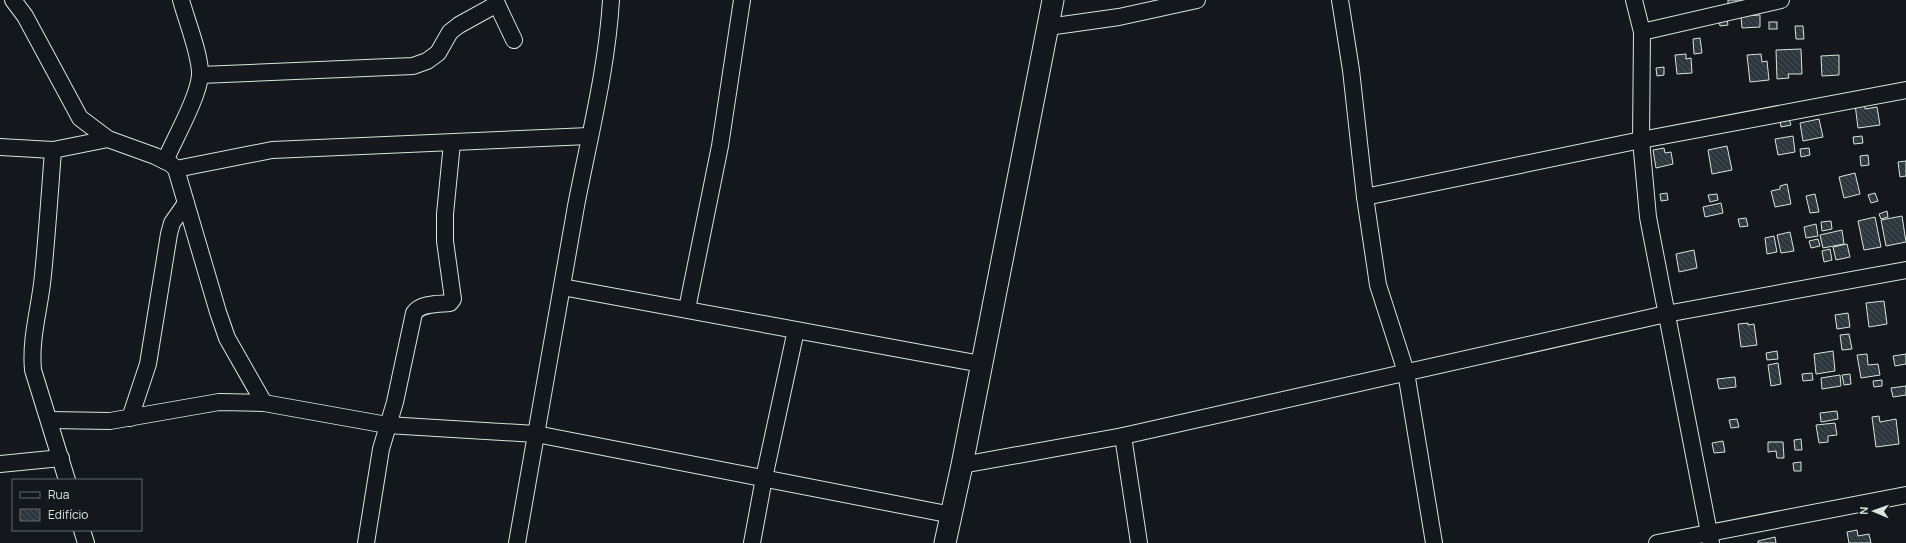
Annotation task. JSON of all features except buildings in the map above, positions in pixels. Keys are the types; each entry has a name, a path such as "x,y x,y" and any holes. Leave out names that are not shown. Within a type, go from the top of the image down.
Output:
{"main road":[{"path":"945,543 962,465 1053,0"}],"street":[{"path":"13,0 26,8 80,118 108,139 171,165 272,150 589,136"},
{"path":"181,0 199,61 200,75 171,165 186,203 227,338 264,403"},
{"path":"517,543 600,79 610,20 611,0"},
{"path":"687,309 720,146 742,0"},
{"path":"1048,27 1119,17 1197,0"},
{"path":"1340,0 1351,70 1365,197 1378,285 1406,372 1434,543"},
{"path":"1634,0 1642,32 1641,140 1648,217 1710,538"},
{"path":"1642,32 1781,0"},
{"path":"200,75 413,66 427,61 438,53 450,32 496,2 514,40"},
{"path":"1365,197 1641,140 1906,90"},
{"path":"0,147 53,150 108,139"},
{"path":"366,543 381,449 395,402 414,313 417,309 424,306 450,303 453,299 445,241 445,214 452,143"},
{"path":"53,150 43,277 34,328 32,352 33,370 50,420 67,479"},
{"path":"130,418 148,364 172,222 186,203"},
{"path":"962,465 1123,436 1666,314 1906,270"},
{"path":"562,286 981,364"},
{"path":"752,543 764,478 796,330"},
{"path":"50,420 110,421 219,402 264,403 387,425 536,434 952,515"},
{"path":"1123,436 1139,543"},
{"path":"0,464 61,458"},
{"path":"1657,543 1710,538 1906,495"},
{"path":"82,531 86,543"}]}
